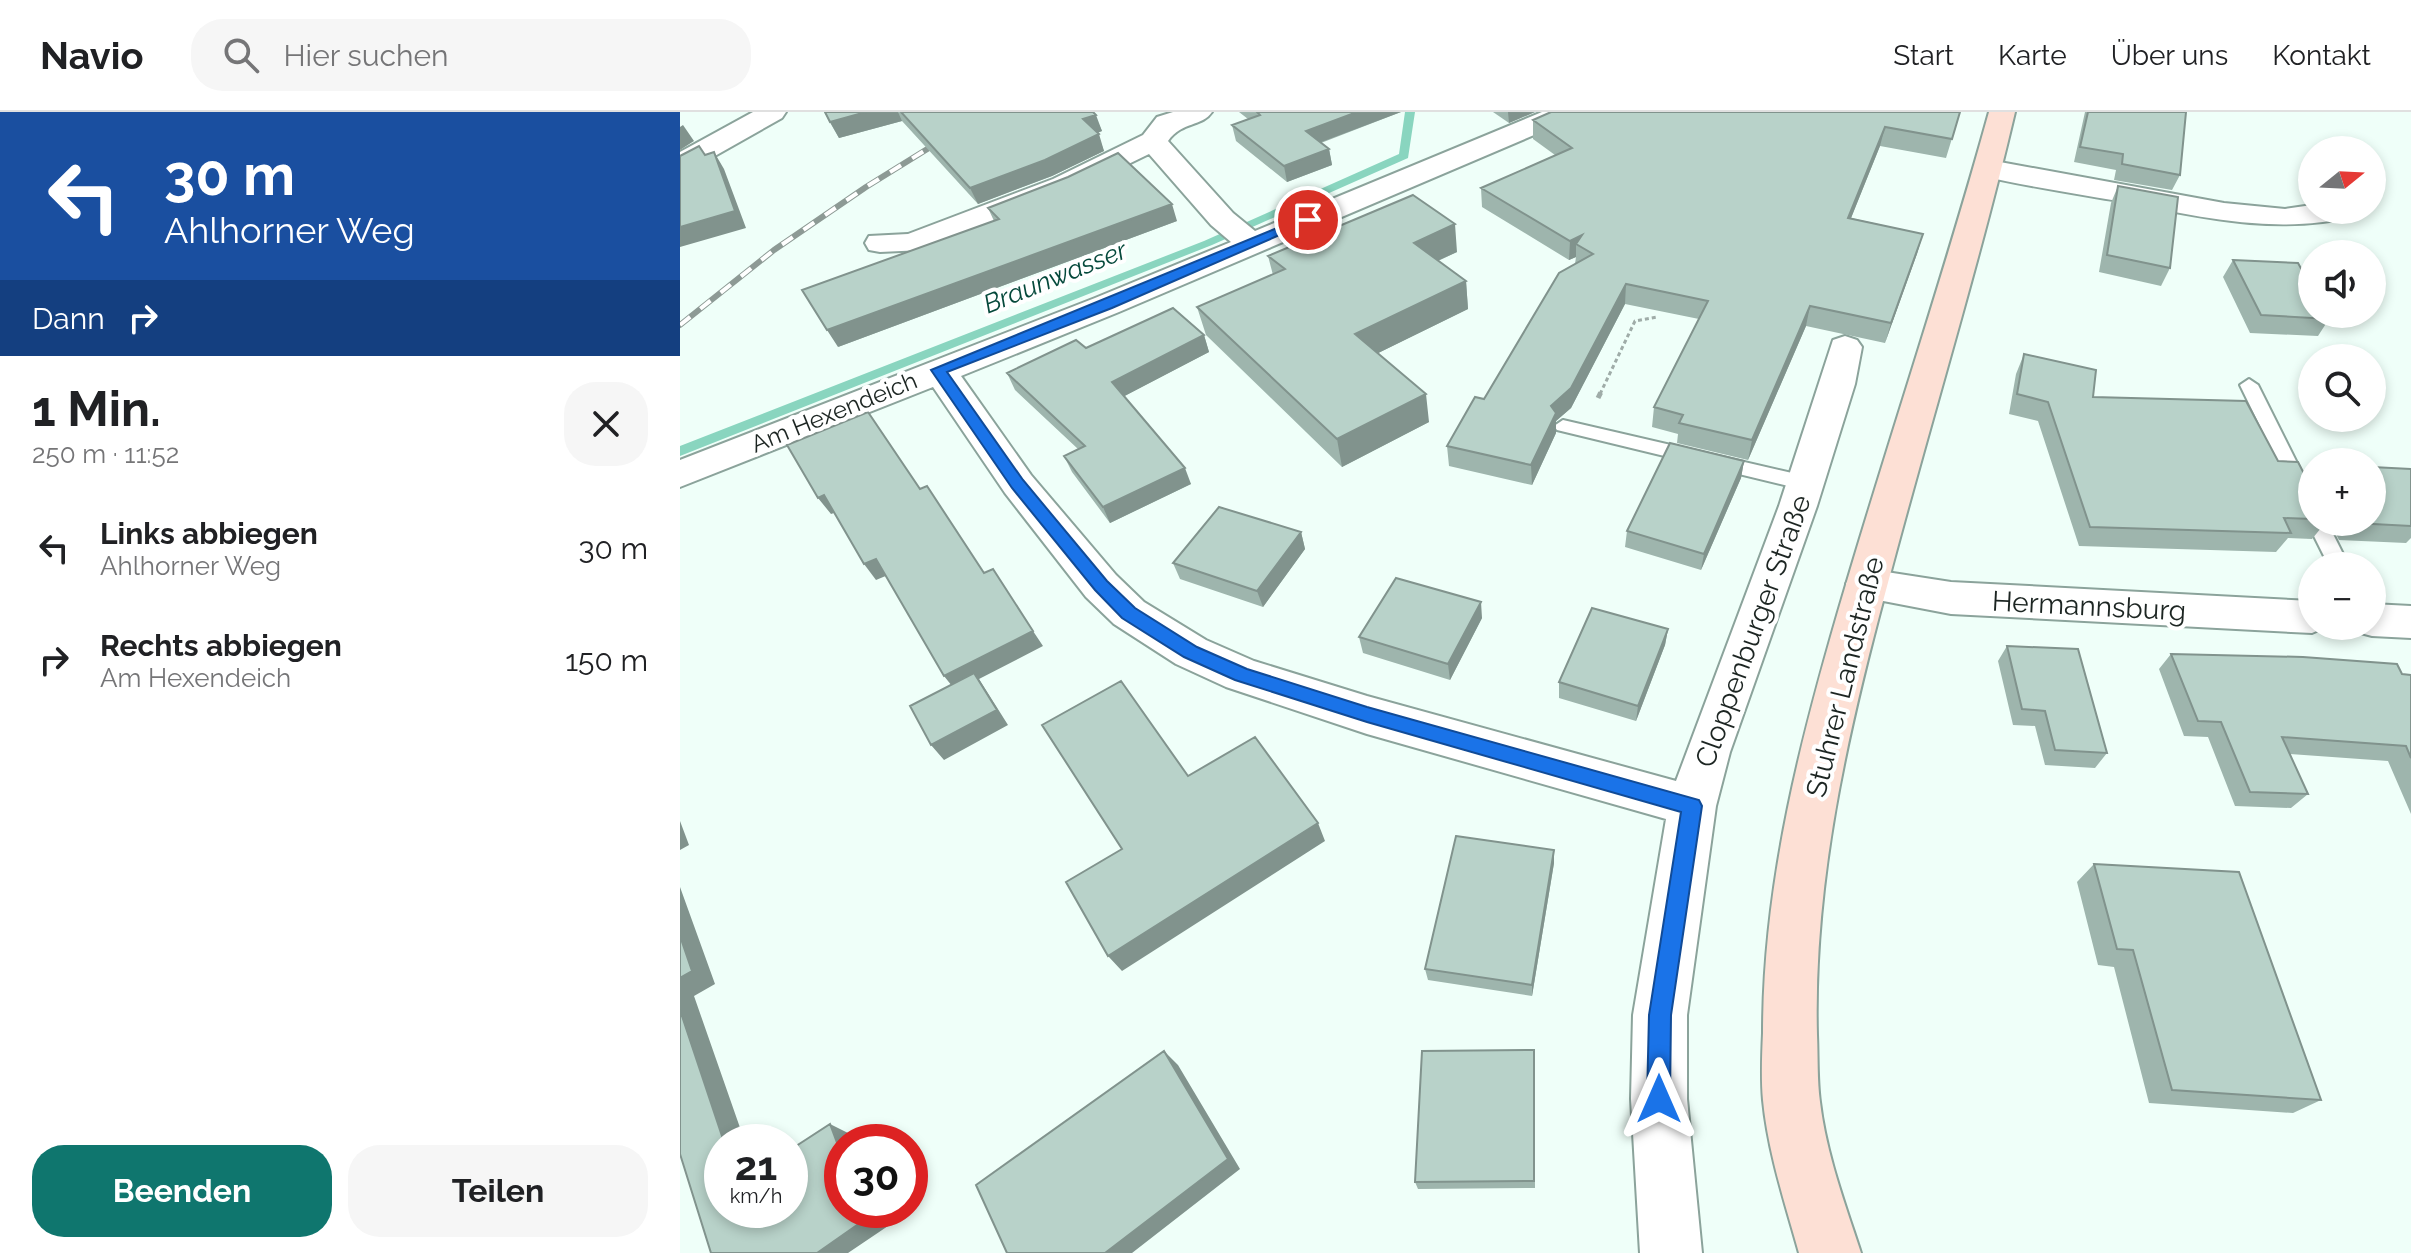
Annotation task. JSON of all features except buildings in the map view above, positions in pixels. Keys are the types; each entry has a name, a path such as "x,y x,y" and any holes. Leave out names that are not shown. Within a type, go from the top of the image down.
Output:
{"main road":[{"name":"Stuhrer Landstraße","path":"1830,1253 1791,1104 1788,981 1797,885 1823,752 1867,584 1989,169 2002,112"}],"street":[{"path":"680,164 773,112"},
{"path":"880,243 912,243 1063,185 1153,141 1167,123 1199,112"},
{"name":"Am Hexendeich","path":"680,474 1107,305 1565,112"},
{"path":"1153,141 1222,219 1252,244"},
{"path":"1989,169 2224,212 2285,218 2298,216"},
{"name":"Cloppenburger Straße","path":"1671,1253 1659,1099 1660,1015 1692,806 1707,752 1838,384 1845,347"},
{"path":"939,370 1018,484 1101,586 1129,613 1191,652 1241,675 1367,715 1692,806"},
{"name":"Hermannsburg","path":"1867,584 1951,598 2298,616"},
{"path":"2386,621 2411,622"}],"lane":[{"path":"2249,385 2298,484"},
{"path":"1563,426 1805,483"}],"path":[{"path":"1598,398 1635,321 1657,317"}],"waterway":[{"name":"Braunwasser","path":"680,451 1208,243 1404,156 1410,112"}],"railway":[{"path":"680,325 774,250 866,187 987,112"}],"route":[{"path":"1308,220 1107,305 939,370 1018,484 1101,586 1129,613 1191,652 1241,675 1367,715 1692,806 1660,1015 1659,1099"}]}
